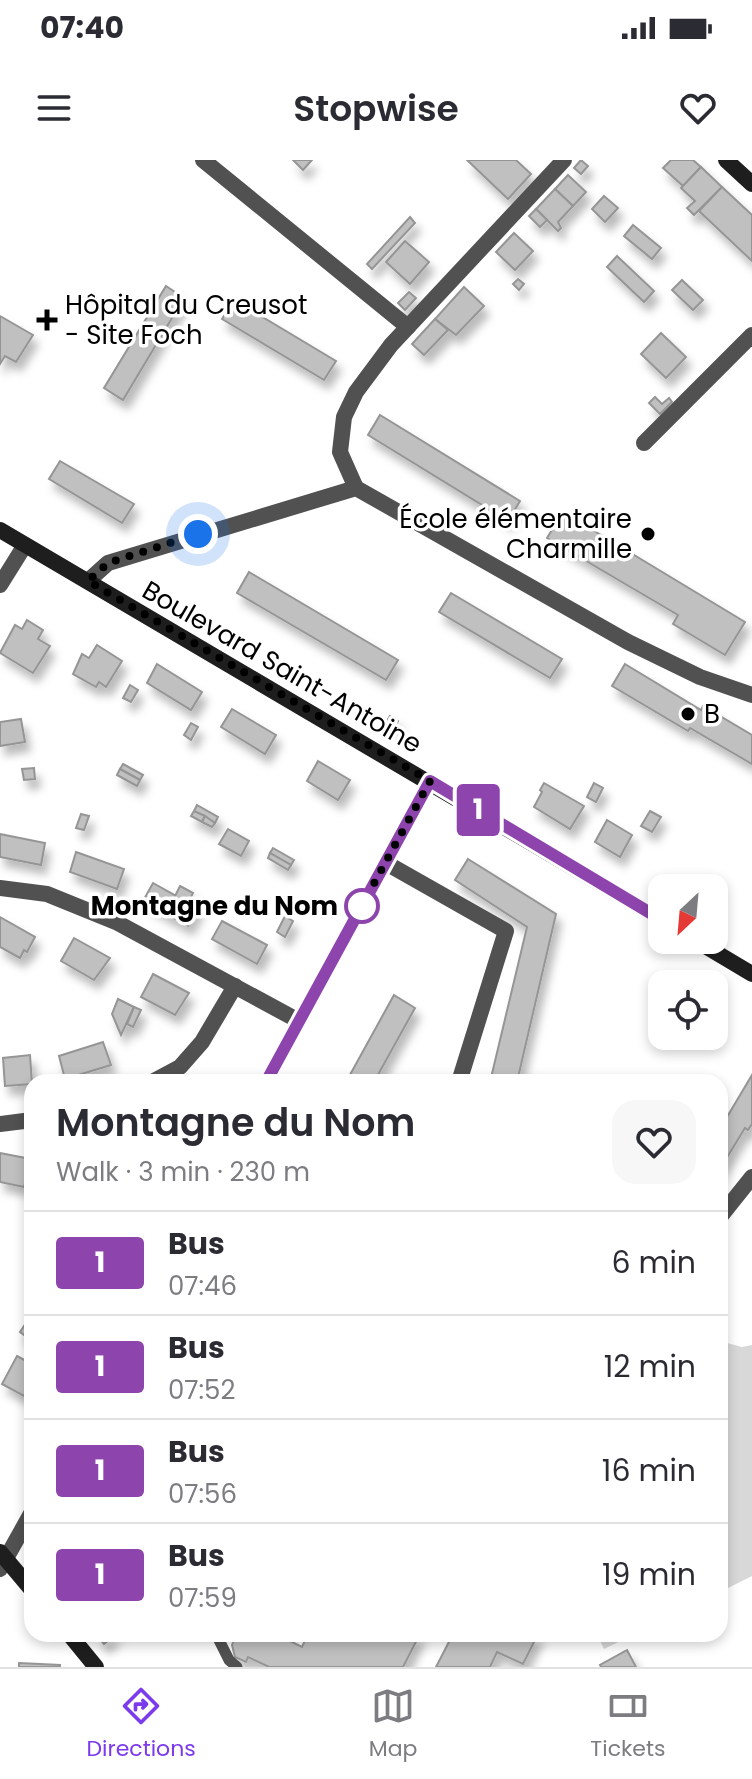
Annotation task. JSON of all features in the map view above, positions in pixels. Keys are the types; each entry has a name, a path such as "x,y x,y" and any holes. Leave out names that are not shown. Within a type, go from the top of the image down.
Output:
{"street":[{"path":"203,160 408,327"},
{"path":"564,160 373,367 344,417 340,452 356,488 628,642 700,677 752,695"},
{"path":"726,160 752,184"},
{"path":"644,443 752,335"},
{"path":"88,581 108,563 356,488"},
{"name":"Boulevard Saint-Antoine","path":"0,530 648,912"},
{"path":"0,585 25,545"},
{"path":"270,1074 430,781"},
{"path":"386,863 506,931 461,1074"},
{"path":"0,888 47,894 102,916 299,1021"},
{"path":"718,954 752,974"},
{"path":"167,1074 180,1067 202,1042 235,986"},
{"path":"0,1124 24,1121"},
{"path":"728,1207 752,1177"},
{"path":"24,1525 2,1560 24,1582"},
{"path":"76,1642 96,1667"}],"lane":[{"path":"220,1642 229,1660 237,1667"}],"shaded area":[{"path":"728,1343 742,1347 752,1345 752,1576 728,1588"},
{"path":"601,1642 618,1642 604,1649"}],"building":[{"path":"293,160 312,160 303,170"},
{"path":"467,160 516,160 531,174 508,199"},
{"path":"581,160 588,166 581,174 574,168"},
{"path":"671,160 693,160 701,167 683,186 663,168"},
{"path":"701,167 722,187 694,215 687,208 695,201 681,188"},
{"path":"568,175 586,192 573,206 555,189"},
{"path":"722,187 752,215 752,261 699,211"},
{"path":"555,189 573,206 558,222 561,228 558,231 536,209"},
{"path":"604,196 618,208 605,222 592,209"},
{"path":"536,209 547,220 540,227 529,216"},
{"path":"410,217 415,223 372,269 367,264"},
{"path":"633,225 661,248 652,259 624,236"},
{"path":"514,233 533,251 515,270 496,252"},
{"path":"405,241 429,262 410,284 386,262"},
{"path":"617,256 654,291 644,302 607,267"},
{"path":"518,279 524,284 519,290 513,284"},
{"path":"682,280 703,300 693,310 672,290"},
{"path":"166,286 184,298 123,400 104,388"},
{"path":"464,287 484,306 456,335 435,319"},
{"path":"409,292 416,298 405,310 398,303"},
{"path":"234,300 336,361 324,380 222,319"},
{"path":"0,316 33,335 16,362 5,356 0,364"},
{"path":"435,319 448,330 424,355 412,344"},
{"path":"661,333 686,357 666,378 641,354"},
{"path":"655,397 662,404 669,398 672,402 660,414 649,403"},
{"path":"380,415 520,501 508,521 368,435"},
{"path":"60,461 134,504 122,523 49,479"},
{"path":"563,512 745,622 725,655 673,624 678,615 547,538"},
{"path":"249,572 398,660 386,680 237,593"},
{"path":"451,593 562,659 550,678 439,612"},
{"path":"27,620 43,630 38,639 50,646 33,673 0,653 15,625 22,629"},
{"path":"97,645 122,661 106,687 99,682 96,687 73,674 82,654 89,658"},
{"path":"157,664 202,692 191,710 147,683"},
{"name":"B","path":"625,664 701,710 703,706 752,735 752,764 612,686"},
{"path":"130,685 138,690 131,702 123,698"},
{"path":"232,709 276,735 265,754 221,727"},
{"path":"390,716 398,721 394,728 385,724"},
{"path":"21,719 25,742 0,746 0,722"},
{"path":"191,723 198,727 191,740 184,735"},
{"path":"318,761 350,780 338,800 307,781"},
{"path":"123,764 143,775 140,780 120,769"},
{"path":"34,768 35,779 24,780 22,769"},
{"path":"120,769 140,780 137,786 117,775"},
{"path":"544,783 584,806 570,829 534,807"},
{"path":"594,783 603,788 596,802 587,797"},
{"path":"197,805 218,817 215,823 194,811"},
{"path":"194,811 205,816 202,822 191,816"},
{"path":"650,811 661,817 652,832 641,826"},
{"path":"81,814 89,816 84,830 76,828"},
{"path":"205,816 215,823 212,827 202,822"},
{"path":"607,820 632,835 620,857 595,842"},
{"path":"228,829 249,841 241,856 219,844"},
{"path":"0,834 45,843 41,865 0,857"},
{"path":"273,848 294,860 291,865 270,853"},
{"path":"76,852 124,869 117,889 70,872"},
{"path":"270,853 291,865 288,870 268,858"},
{"path":"468,859 556,914 519,1074 492,1074 527,927 455,880"},
{"path":"153,883 176,896 166,914 143,901"},
{"path":"180,886 193,893 188,903 198,908 188,926 166,914"},
{"path":"285,916 293,921 285,937 277,932"},
{"path":"0,917 35,937 20,958 0,947"},
{"path":"222,921 267,945 257,964 212,939"},
{"path":"74,938 110,958 94,980 61,961"},
{"path":"153,974 189,993 175,1015 141,997"},
{"path":"394,995 415,1008 378,1074 350,1074"},
{"path":"118,999 134,1007 121,1035 112,1014"},
{"path":"134,1007 141,1010 133,1027 127,1024"},
{"path":"103,1042 111,1065 81,1074 64,1074 59,1056"},
{"path":"30,1055 31,1074 24,1074 24,1085 5,1086 3,1058"},
{"path":"752,1075 752,1124 748,1130 745,1128 728,1156 728,1115"},
{"path":"0,1153 24,1158 24,1187 0,1182"},
{"path":"17,1356 24,1360 24,1396 2,1384"},
{"path":"233,1642 292,1642 302,1647 304,1642 416,1642 403,1667 269,1667 248,1657 246,1662 235,1657"},
{"path":"449,1642 534,1642 523,1664 497,1652 490,1667 436,1667"},
{"path":"627,1650 636,1667 601,1667 600,1665"},
{"path":"19,1663 60,1665 60,1667 19,1667"}],"bus line":[{"name":"1","path":"270,1074 430,781 648,912"}],"place":[{"name":"Hôpital du Creusot - Site Foch","path":"47,320"},
{"name":"École élémentaire Charmille","path":"648,534"},
{"name":"B","path":"688,714"},
{"name":"Montagne du Nom","path":"362,906"}],"route":[{"path":"198,534 108,563 88,581 430,781 360,909 362,906"}]}
